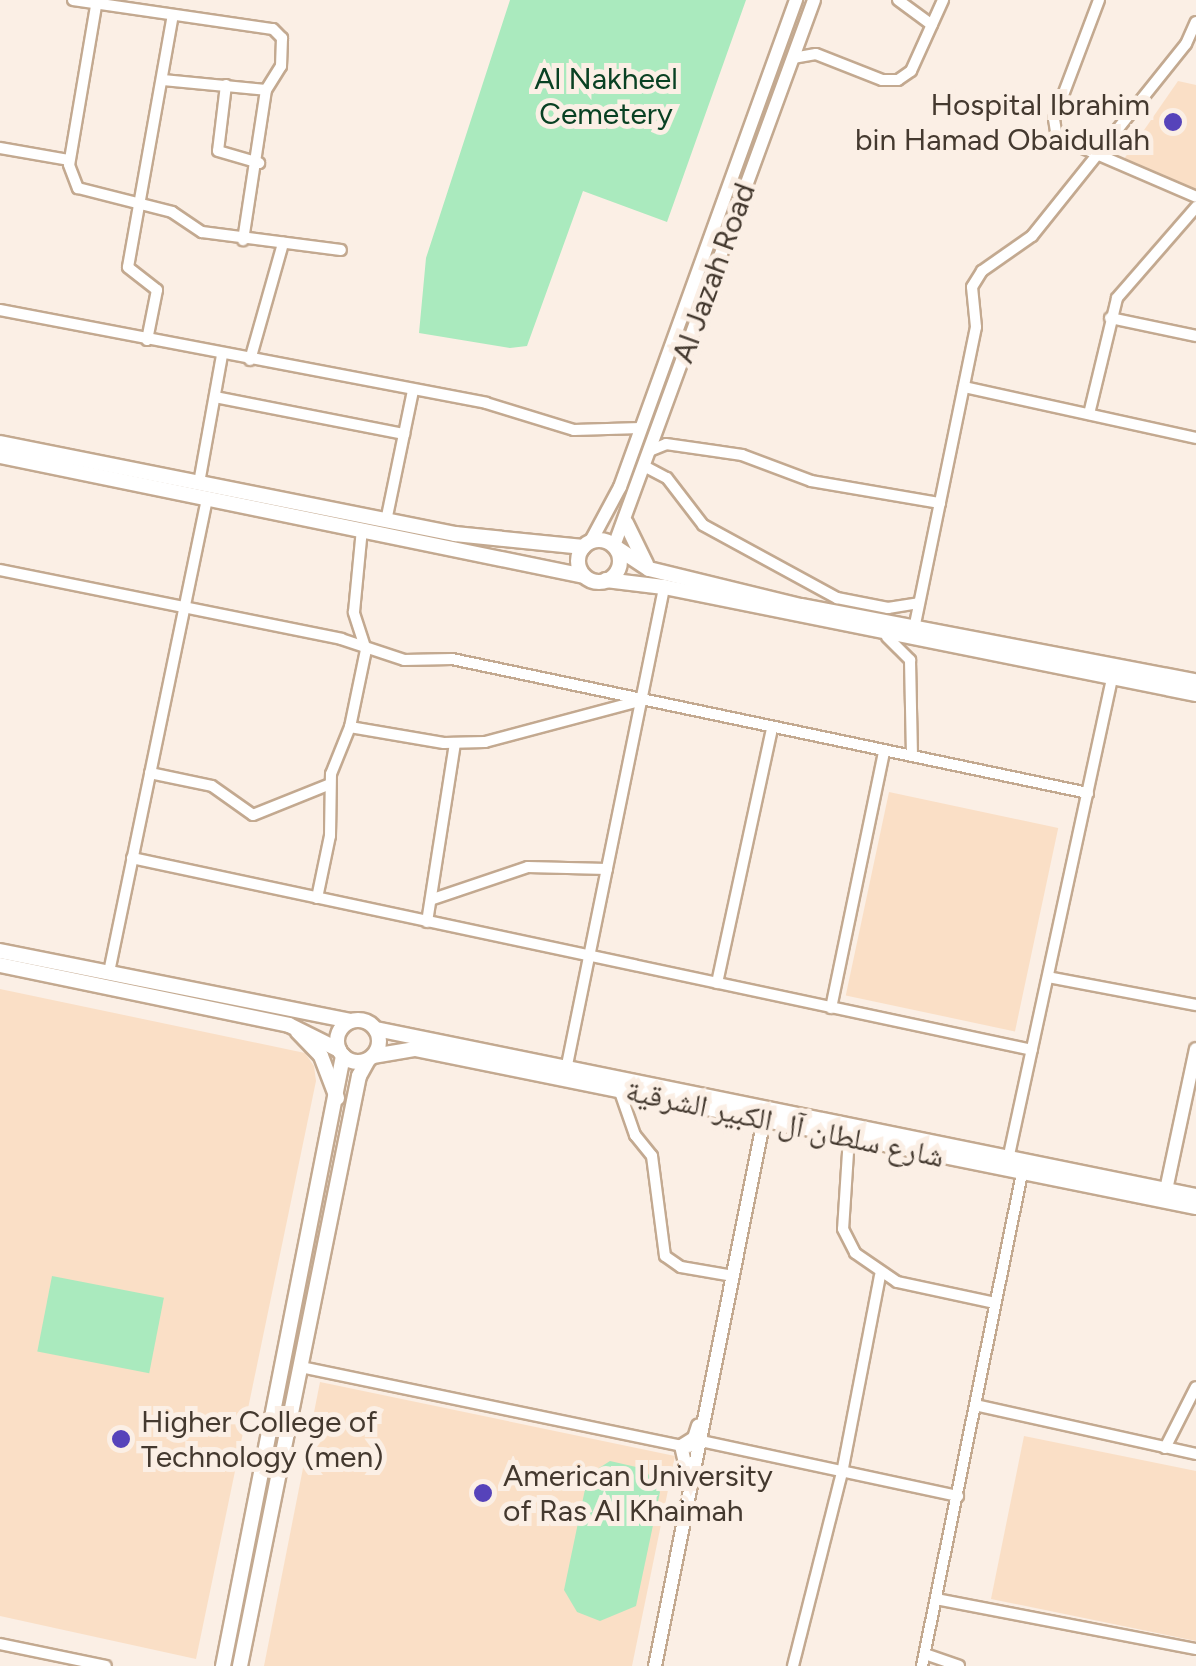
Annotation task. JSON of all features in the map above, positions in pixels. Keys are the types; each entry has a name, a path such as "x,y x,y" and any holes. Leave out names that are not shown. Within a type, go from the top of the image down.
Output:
{"main road":[{"path":"0,442 386,521 530,546 614,546 650,569 914,629 1196,681"},
{"path":"0,456 584,576 664,586 887,637 1111,682 1196,694"},
{"path":"626,523 650,569"},
{"path":"584,576 578,563 587,544"},
{"path":"606,580 619,567 614,546"},
{"name":"شارع سلطان آل الكبير الشرقية","path":"0,950 1196,1196"},
{"name":"شارع سلطان آل الكبير الشرقية","path":"0,966 289,1025 341,1053 371,1058 415,1049 1196,1207"},
{"path":"223,1666 338,1101 340,1030 350,1021"},
{"path":"289,1025 322,1056 338,1101"},
{"path":"240,1666 376,1029"}],"street":[{"path":"73,0 272,29 284,50 266,90 259,163 243,240"},
{"name":"Al Jazah Road","path":"587,544 606,523 796,0"},
{"name":"Al Jazah Road","path":"614,546 626,523 646,458 814,0"},
{"path":"898,0 932,25"},
{"path":"793,58 816,54 882,80 898,80 912,70 943,0"},
{"path":"1099,0 1053,130 1064,144 1196,197"},
{"path":"97,2 70,160 78,188 141,204 202,232 341,250"},
{"path":"148,340 157,290 128,267 174,14"},
{"path":"914,629 978,314 972,287 982,271 1032,236 1196,22"},
{"path":"164,80 266,90"},
{"path":"226,85 218,151 259,163"},
{"path":"0,148 70,160"},
{"path":"709,287 698,290 697,282 721,208"},
{"path":"1089,414 1110,318 1129,279 1196,208"},
{"path":"250,360 283,243"},
{"path":"0,310 486,404 574,430 641,428"},
{"path":"1110,318 1196,336"},
{"path":"199,483 222,355"},
{"path":"964,387 1196,438"},
{"path":"386,521 413,391"},
{"path":"215,396 404,434"},
{"path":"657,430 666,444"},
{"path":"919,603 895,608 837,598 704,525 646,458 666,444 757,458 822,484 940,503"},
{"path":"109,972 207,498"},
{"path":"317,898 330,836 330,784 350,726 366,650 354,612 362,529"},
{"path":"0,570 185,606 404,660 452,659 1088,793"},
{"path":"567,1065 664,586"},
{"path":"887,637 910,660 912,756"},
{"path":"910,660 926,644"},
{"path":"1009,1155 1111,682"},
{"path":"350,726 456,743 512,738 641,700"},
{"path":"716,984 772,728"},
{"path":"427,922 433,899 434,852 456,743"},
{"path":"831,1008 884,751"},
{"path":"150,773 212,786 253,815 330,784"},
{"path":"132,858 1032,1050"},
{"path":"433,899 528,867 607,869"},
{"path":"1048,977 1196,1005"},
{"path":"1166,1190 1196,1049"},
{"path":"619,1089 635,1135 653,1162 665,1256 681,1266 734,1276"},
{"path":"654,1666 764,1120"},
{"path":"849,1137 850,1195 843,1230 855,1253 880,1276 994,1303"},
{"path":"958,1666 924,1660 1022,1172"},
{"path":"793,1666 842,1473 880,1276"},
{"path":"301,1367 682,1446 700,1445 958,1496"},
{"path":"1165,1448 1196,1387"},
{"path":"682,1446 694,1438 709,1401"},
{"path":"975,1405 1196,1454"},
{"path":"682,1446 689,1465 686,1512"},
{"path":"936,1599 1196,1649"},
{"path":"0,1644 98,1665"}],"shaded area":[{"name":"Hospital Ibrahim bin Hamad Obaidullah","path":"1178,81 1196,85 1196,191 1124,159"},
{"path":"889,792 1058,828 1015,1031 846,995"},
{"name":"Higher College of Technology (men)","path":"0,989 305,1053 314,1066 316,1081 196,1659 0,1616"},
{"name":"American University of Ras Al Khaimah","path":"320,1382 675,1456 632,1666 264,1666"},
{"path":"1024,1436 1196,1471 1196,1641 991,1599"}],"green space":[{"name":"Al Nakheel Cemetery","path":"510,0 746,0 667,222 583,191 527,346 510,348 419,333 426,258"},
{"path":"52,1276 164,1298 149,1373 37,1352"},
{"path":"610,1461 645,1469 660,1492 636,1606 600,1621 577,1612 564,1590 588,1475"}],"place":[{"name":"Hospital Ibrahim bin Hamad Obaidullah","path":"1173,122"},
{"name":"Higher College of Technology (men)","path":"121,1439"},
{"name":"American University of Ras Al Khaimah","path":"483,1493"}]}
